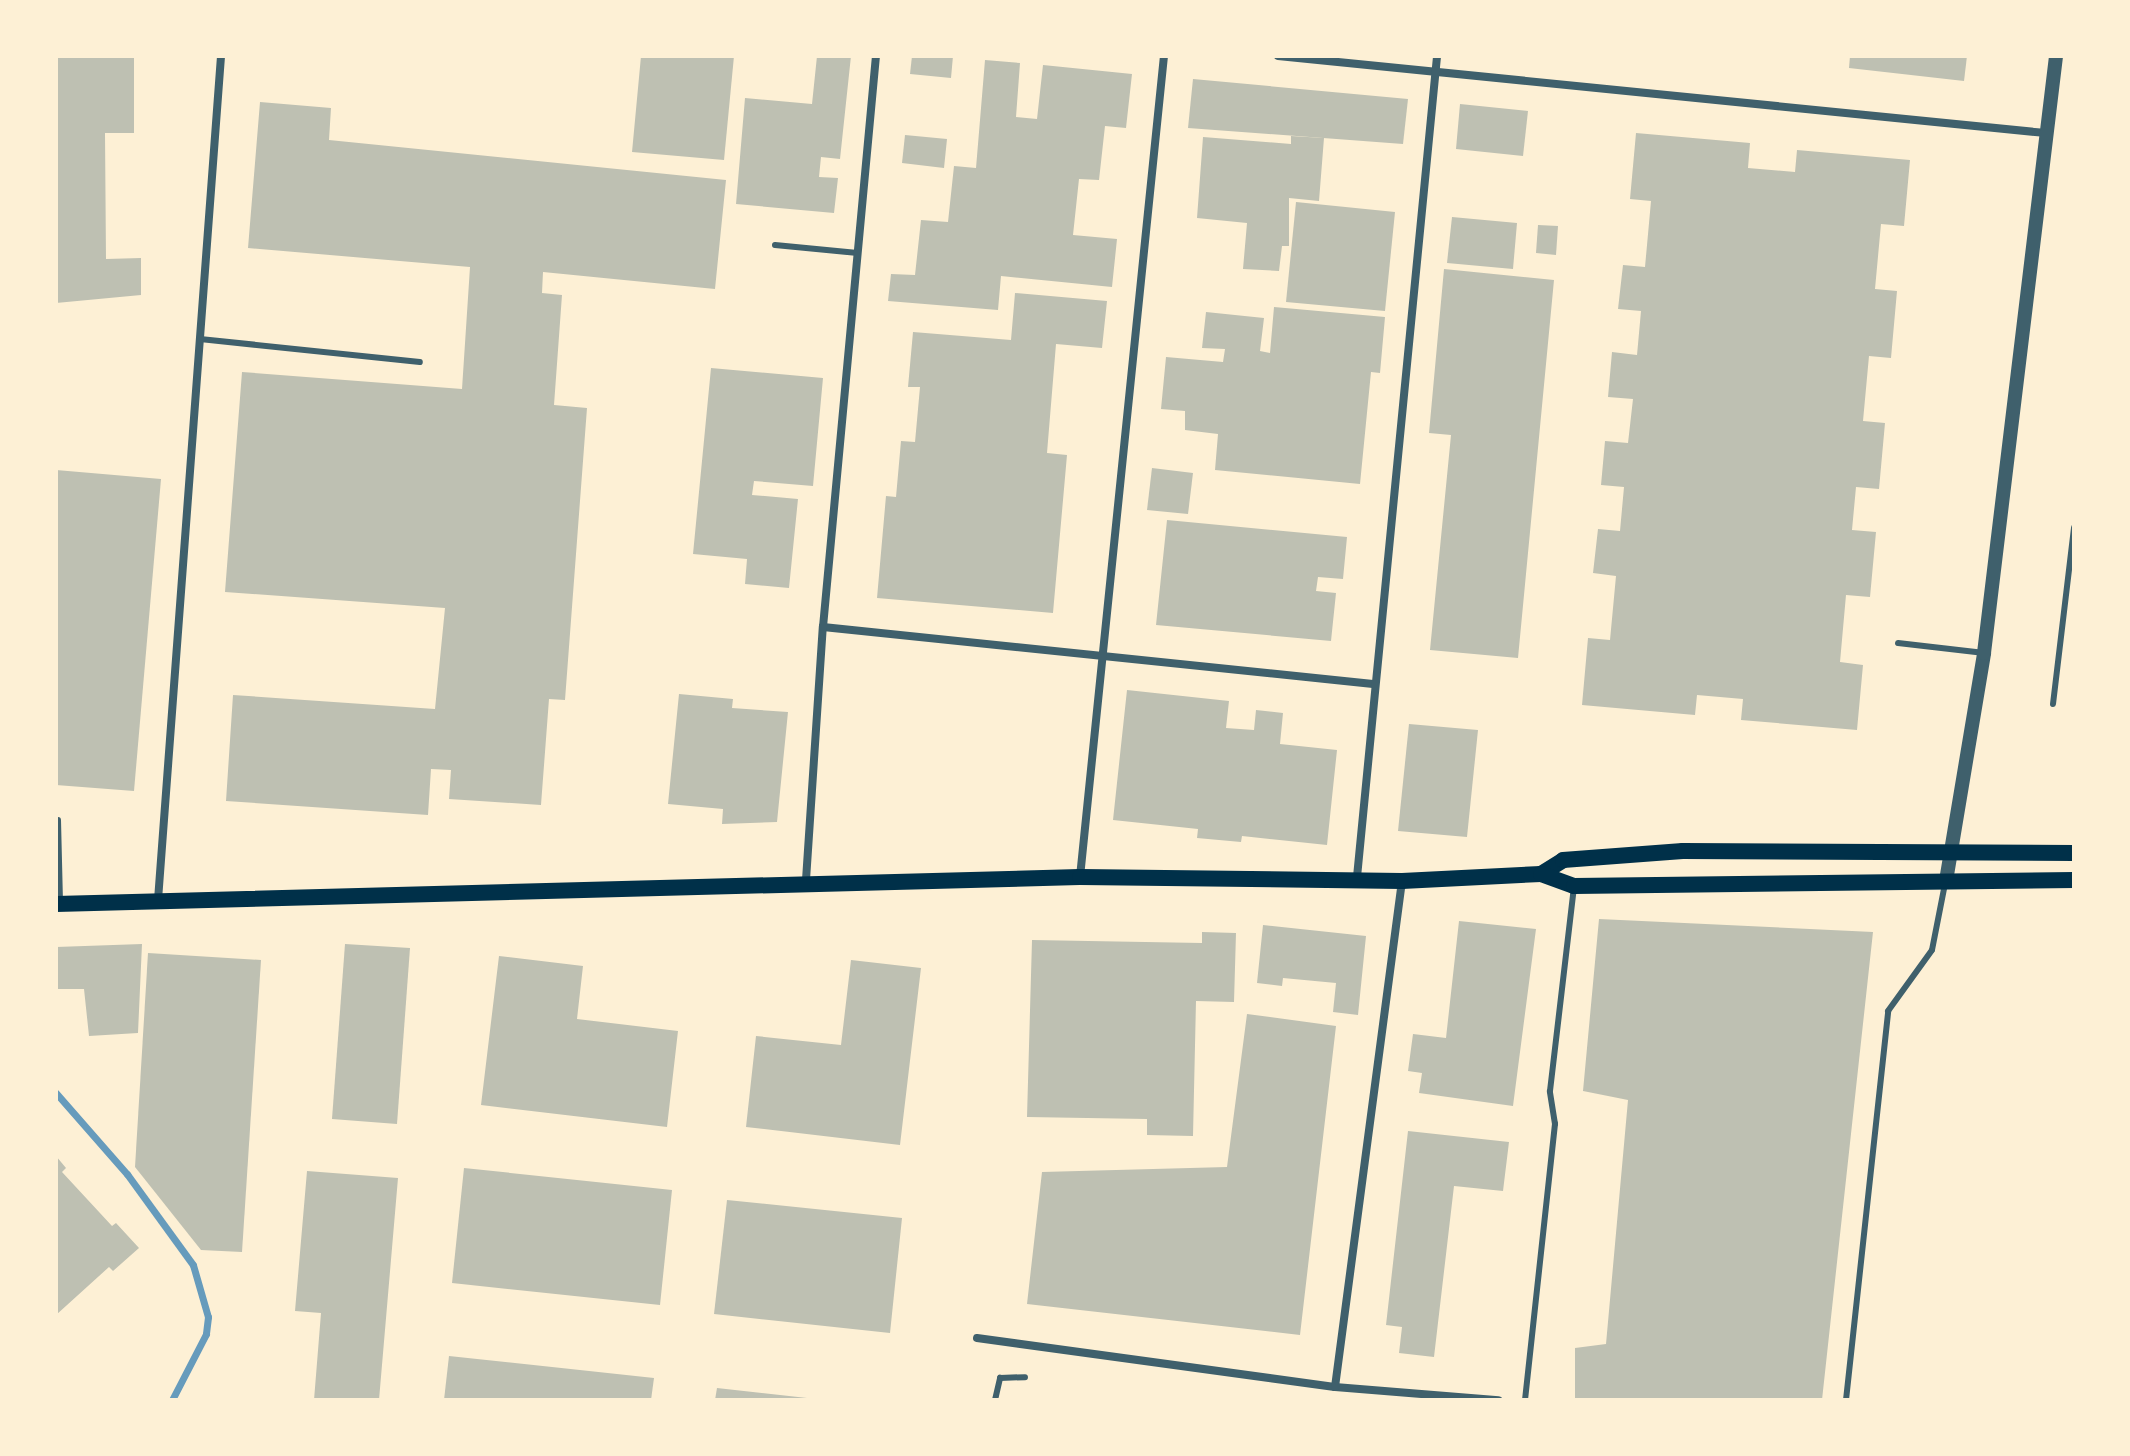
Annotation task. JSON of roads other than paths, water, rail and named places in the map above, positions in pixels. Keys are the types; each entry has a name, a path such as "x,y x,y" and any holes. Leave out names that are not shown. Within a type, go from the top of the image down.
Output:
{"main road":[{"path":"1541,874 1563,860 1683,851 2074,853"},
{"path":"58,904 806,880 1357,877 1402,881 1541,874 1574,886 2074,880"}],"street":[{"path":"158,900 221,56"},
{"path":"806,880 823,627 876,56"},
{"path":"1080,877 1164,56"},
{"path":"1278,56 1436,69 2046,133"},
{"path":"1357,877 1373,684 1437,56"},
{"path":"1946,881 1984,653 2056,56"},
{"path":"823,627 1373,684"},
{"path":"1335,1387 1402,881"},
{"path":"977,1338 1335,1387 1498,1400"}],"lane":[{"path":"775,245 858,253"},
{"path":"200,339 420,362"},
{"path":"2053,704 2074,527"},
{"path":"1898,643 1984,653"},
{"path":"58,820 58,904"},
{"path":"1846,1400 1888,1011 1932,950 1946,881"},
{"path":"1525,1400 1555,1124 1550,1091 1574,886"},
{"path":"995,1400 1000,1378 1025,1377"}],"waterway":[{"path":"56,1093 127,1174 193,1265 208,1317 206,1334 172,1400"}]}
